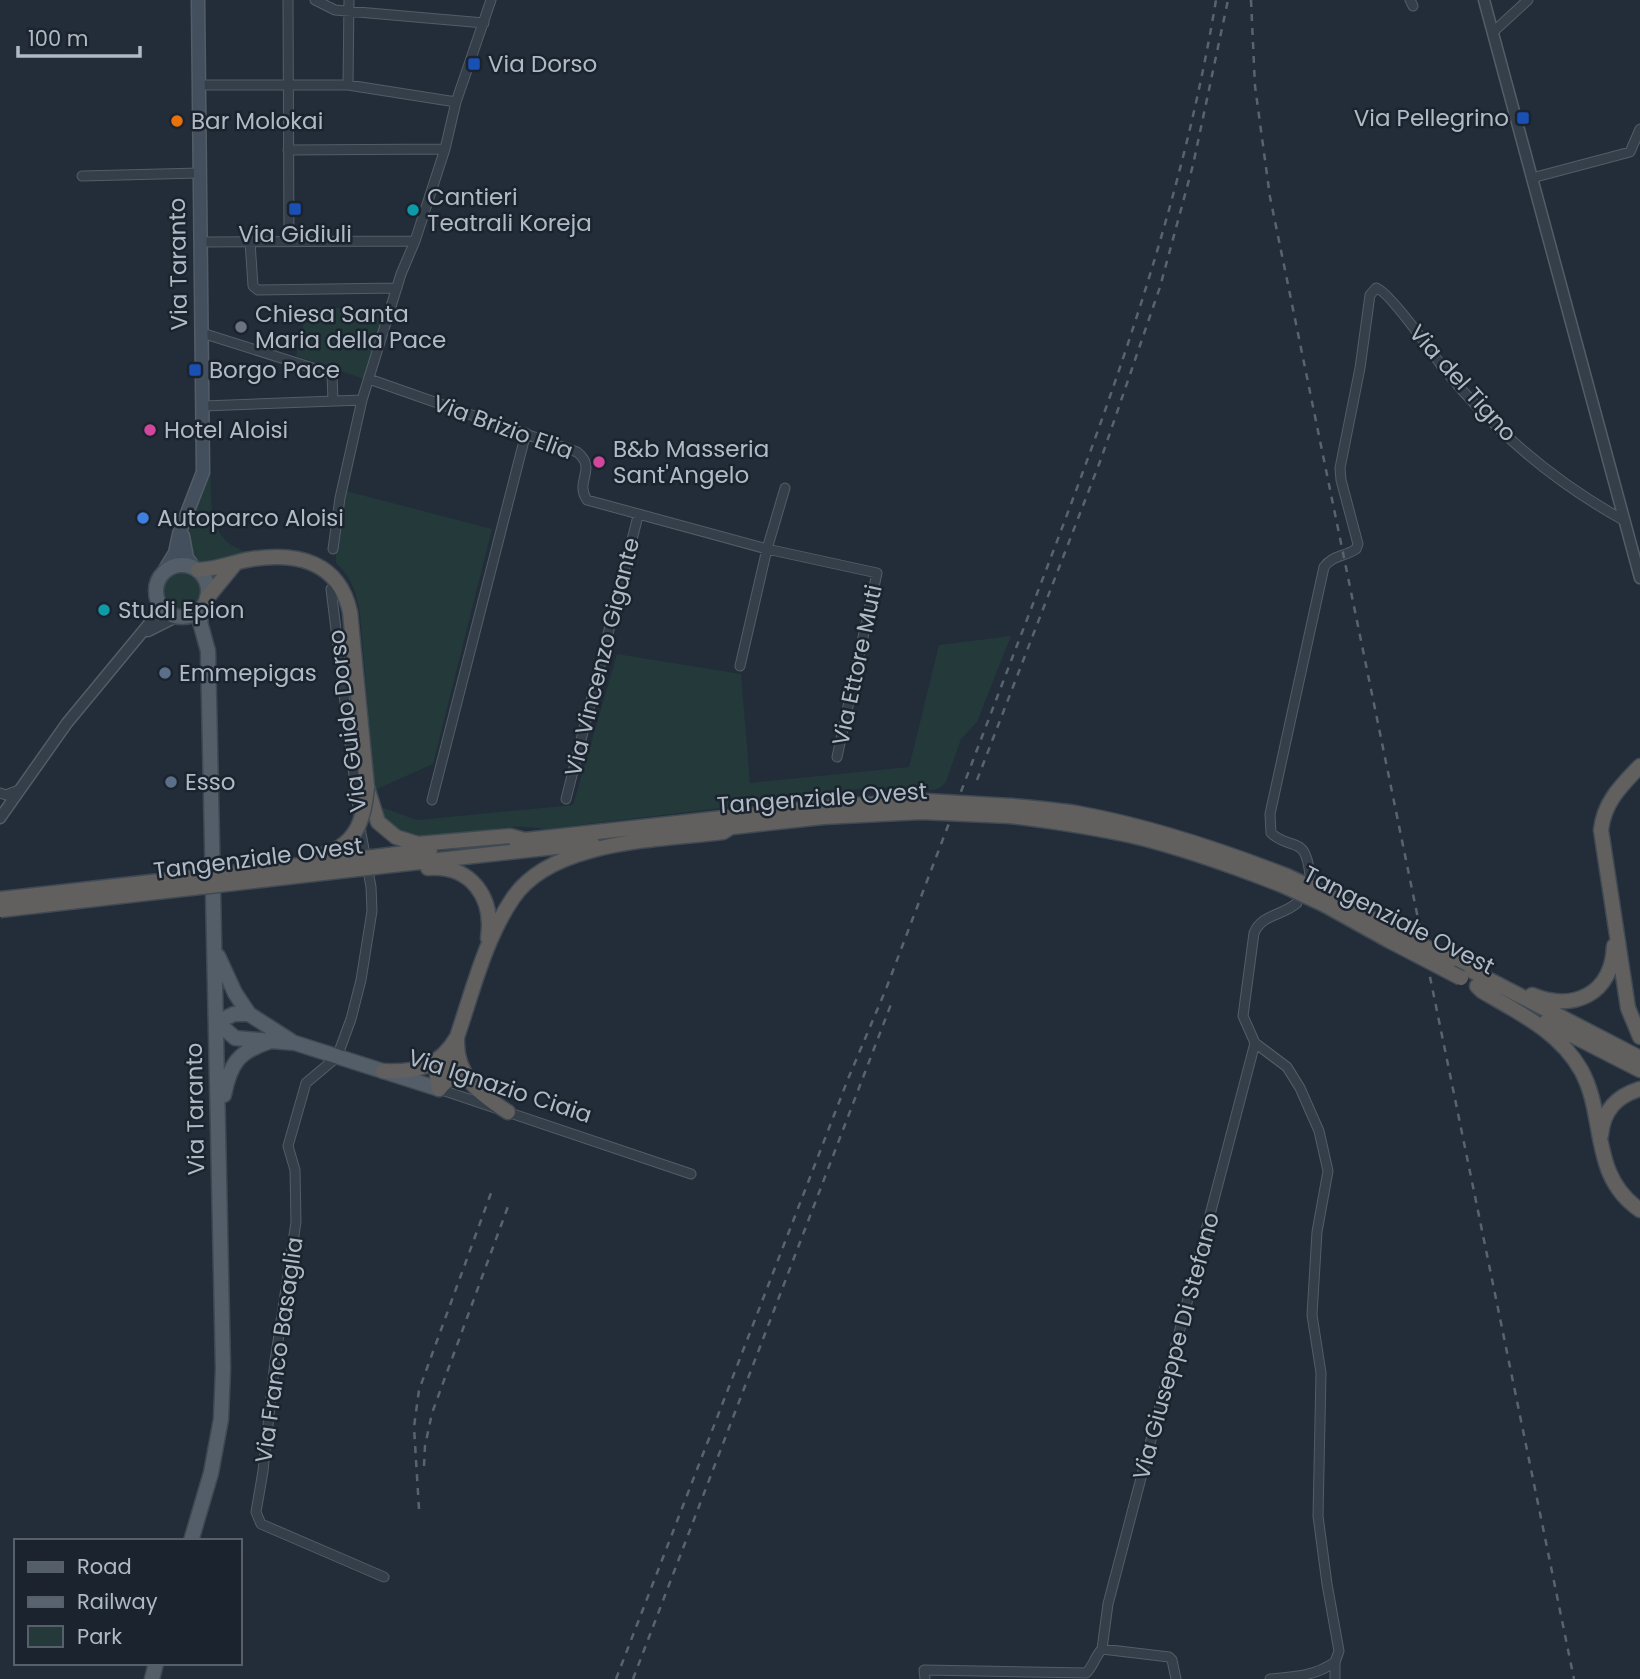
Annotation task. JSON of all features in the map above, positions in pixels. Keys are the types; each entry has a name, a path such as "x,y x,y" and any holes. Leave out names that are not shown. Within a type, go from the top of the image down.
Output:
{"highway":[{"path":"196,569 220,569 254,559 272,558 312,563 324,568 344,590 353,629 367,787 359,827 334,852 241,868 225,874"},
{"path":"206,602 235,564"},
{"path":"1640,766 1618,789 1604,810 1601,830 1628,1008 1640,1037"},
{"path":"1618,789 1640,781"},
{"path":"367,787 378,822 407,842 438,844 510,835 524,840"},
{"name":"Tangenziale Ovest","path":"0,900 225,874 374,866 524,840 926,801 1011,811 1080,814 1140,827 1225,852 1640,1058"},
{"name":"Tangenziale Ovest","path":"0,910 731,827 822,812"},
{"path":"439,1089 452,1075 451,1056 485,953 515,895 535,876 558,861 604,848 723,832 731,827"},
{"path":"374,866 447,869 472,882 484,898 489,911 485,953"},
{"path":"1458,968 1473,967 1544,999 1572,1002 1597,989 1605,978 1612,965 1615,931"},
{"name":"Tangenziale Ovest","path":"1389,934 1458,968 1477,986 1640,1070"},
{"path":"1477,986 1550,1032 1572,1056 1592,1097 1602,1154 1616,1184 1640,1210"},
{"path":"383,1071 414,1071 451,1056"},
{"path":"451,1056 476,1090 508,1112"},
{"path":"1602,1154 1601,1130 1609,1110 1616,1100 1640,1089"}],"main road":[{"name":"Via Taranto","path":"198,0 203,472 183,522 175,554 156,586 157,600 163,609 179,617 198,633 208,672"},
{"name":"Via Taranto","path":"183,522 184,550 206,582 206,602 200,622 208,651 223,1369 221,1419 211,1473 192,1539"},
{"path":"164,571 181,564 196,569"},
{"path":"179,617 197,612 206,602"},
{"name":"Via Ignazio Ciaia","path":"214,945 226,976 249,1014 295,1043"},
{"path":"217,1022 234,1014 249,1014"},
{"name":"Via Ignazio Ciaia","path":"217,1022 235,1038 295,1043 439,1089"},
{"path":"218,1120 231,1068 245,1052 272,1041"}],"street":[{"path":"288,0 289,241"},
{"path":"315,0 335,10 349,5 484,23"},
{"path":"333,550 340,498 362,400 491,0"},
{"path":"1484,0 1625,521 1636,547 1640,578"},
{"path":"1493,32 1528,0"},
{"path":"348,85 349,5"},
{"path":"199,85 348,85 456,102"},
{"path":"1532,178 1630,152 1640,129"},
{"path":"288,150 445,149"},
{"path":"82,176 199,173"},
{"path":"201,242 415,241"},
{"path":"250,242 251,279 258,290 397,288"},
{"name":"Via del Tigno","path":"1310,875 1308,860 1298,845 1271,833 1270,814 1324,567 1329,560 1356,549 1358,544 1340,468 1360,369 1370,295 1376,288 1381,288 1447,372 1506,435 1563,482 1625,521"},
{"path":"202,333 332,374 333,401"},
{"name":"Via Brizio Elia","path":"369,379 577,452 584,458 588,468 582,493 587,500 638,516"},
{"path":"204,406 362,400"},
{"path":"432,800 526,433"},
{"path":"740,666 767,549 785,488"},
{"path":"638,516 767,549"},
{"name":"Via Vincenzo Gigante","path":"566,799 638,516"},
{"name":"Via Ettore Muti","path":"767,549 877,573 837,757"},
{"name":"Via Guido Dorso","path":"331,589 372,911 361,979 351,1019 337,1057"},
{"path":"0,818 67,723 140,637 159,608 157,600"},
{"path":"140,637 156,625 179,617"},
{"path":"0,793 6,795 19,790"},
{"path":"1297,903 1258,924 1254,933 1243,1016 1255,1043 1287,1067 1293,1075 1319,1131 1328,1171 1317,1232 1312,1315 1321,1373 1318,1516 1326,1584 1339,1651 1335,1662 1335,1679"},
{"name":"Via Giuseppe Di Stefano","path":"1102,1649 1108,1604 1255,1043"},
{"name":"Via Franco Basaglia","path":"337,1057 306,1083 288,1146 295,1170 296,1222 256,1512 261,1524 384,1577"},
{"name":"Via Ignazio Ciaia","path":"439,1089 691,1174"},
{"path":"924,1675 1086,1673 1091,1669 1094,1657 1102,1649 1169,1657 1176,1679"},
{"path":"1270,1679 1308,1675 1322,1671 1335,1662"}],"green space":[{"path":"295,308 385,308 364,379 296,356 304,322 292,319"},
{"path":"211,471 212,508 218,530 224,539 247,552 205,565 194,559 186,535"},
{"path":"346,491 492,529 433,764 375,790 359,607 350,581 336,563"},
{"path":"181,571 189,572 195,577 200,583 200,599 195,605 189,610 181,611 173,610 167,605 162,599 161,591 162,583 167,577 173,572"},
{"path":"1011,636 977,722 961,739 946,782 934,790 896,787 856,789 837,798 814,797 546,829 513,827 432,837 408,836 397,832 386,821 378,806 417,820 573,805 617,654 741,674 750,783 909,767 939,645"}],"railway":[{"path":"616,1679 848,1079 886,989 1096,436 1166,221 1202,75 1216,0"},
{"path":"977,780 1101,459 1160,287 1193,165 1228,0"},
{"path":"1251,0 1255,86 1270,197 1574,1679"},
{"path":"633,1679 893,999"},
{"path":"419,1509 414,1427 419,1390 491,1193"},
{"path":"424,1466 432,1413 510,1201"}],"place":[{"name":"Via Dorso","path":"474,64"},
{"name":"Via Pellegrino","path":"1523,118"},
{"name":"Bar Molokai","path":"177,121"},
{"name":"Via Gidiuli","path":"295,209"},
{"name":"Cantieri Teatrali Koreja","path":"413,210"},
{"name":"Chiesa Santa Maria della Pace","path":"241,327"},
{"name":"Borgo Pace","path":"195,370"},
{"name":"Hotel Aloisi","path":"150,430"},
{"name":"B&b Masseria Sant'Angelo","path":"599,462"},
{"name":"Autoparco Aloisi","path":"143,518"},
{"name":"Studi Epion","path":"104,610"},
{"name":"Emmepigas","path":"165,673"},
{"name":"Esso","path":"171,782"}]}
